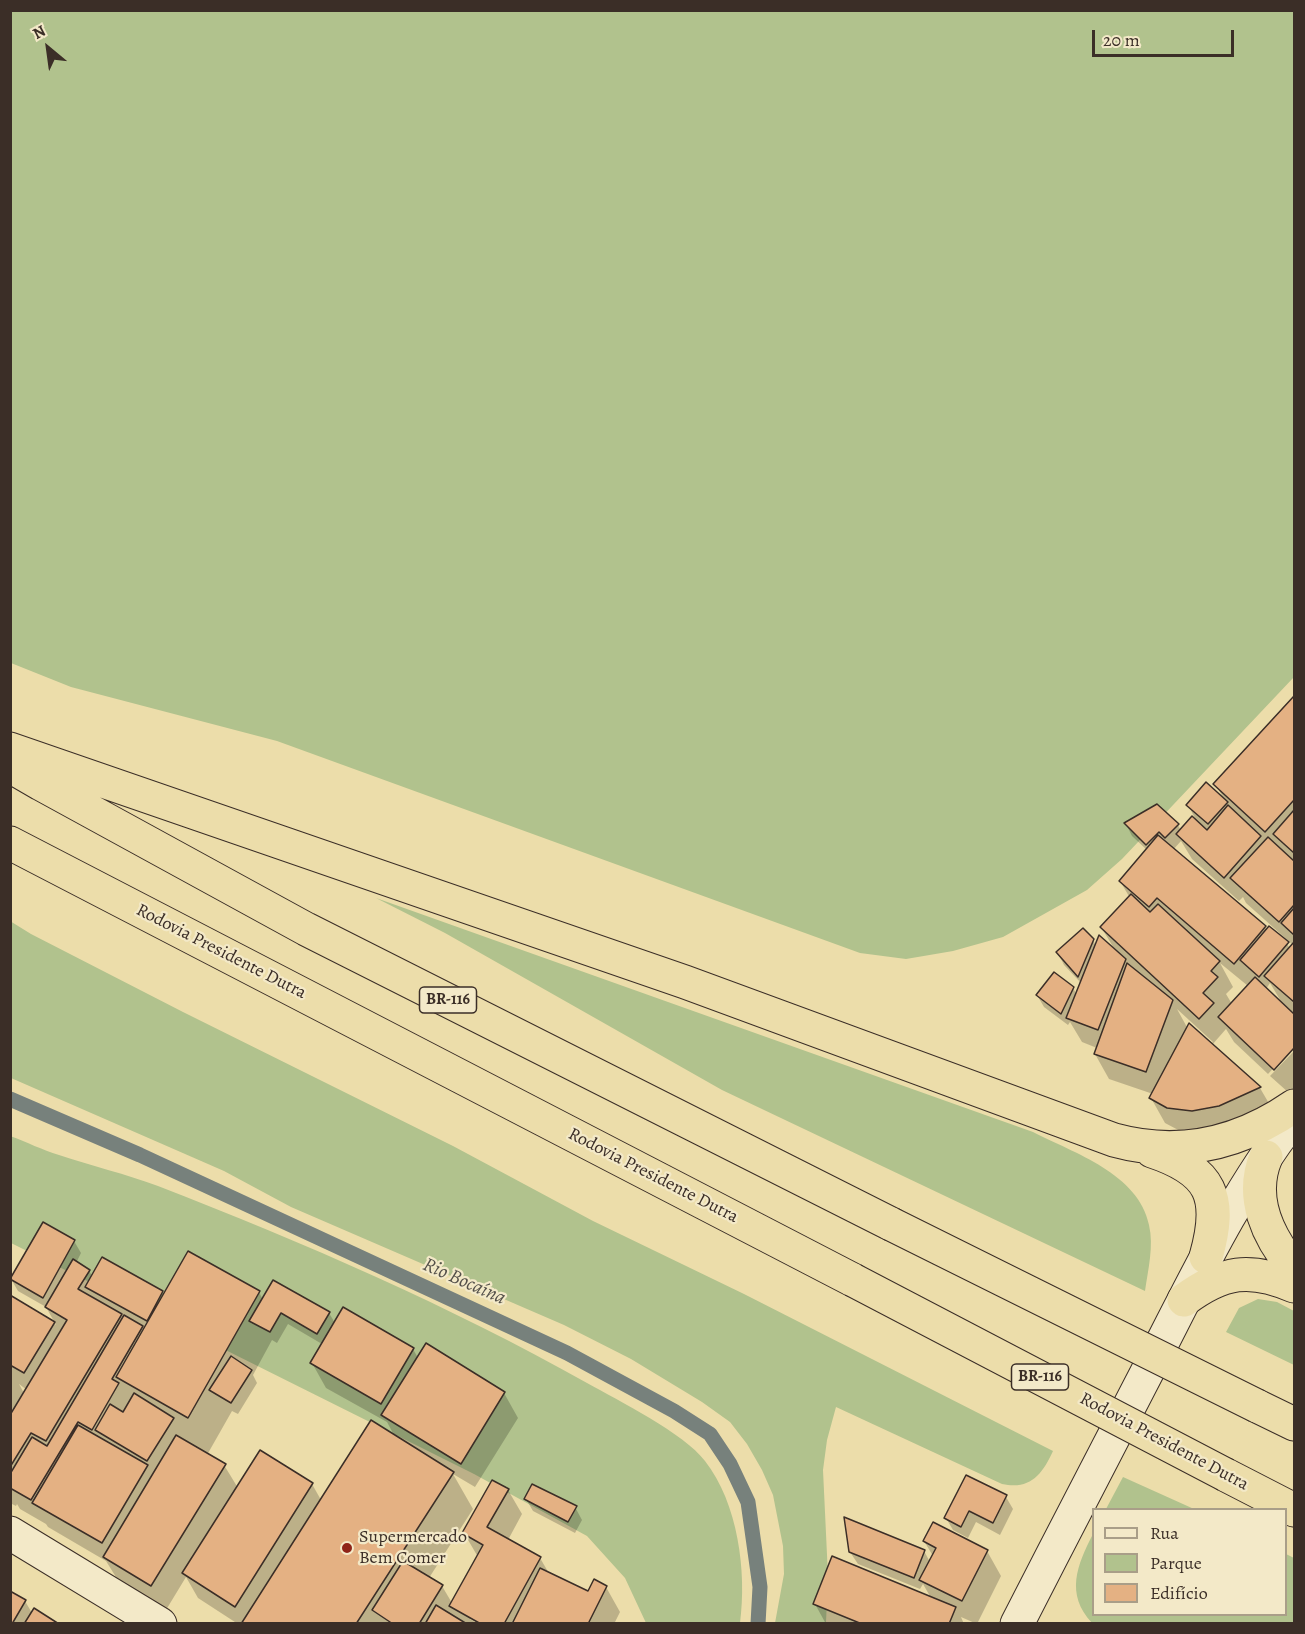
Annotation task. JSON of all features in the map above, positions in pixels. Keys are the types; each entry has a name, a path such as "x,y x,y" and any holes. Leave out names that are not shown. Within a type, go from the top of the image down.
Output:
{"highway":[{"path":"10,749 685,982 1091,1133 1182,1163 1201,1179 1207,1188 1215,1218 1206,1257"},
{"name":"BR-116","path":"10,766 306,928 891,1224 1294,1424"},
{"name":"Rodovia Presidente Dutra","path":"10,843 1294,1510"},
{"path":"1136,1146 1169,1149 1224,1141 1260,1127 1294,1106"},
{"path":"1266,1157 1258,1182 1262,1209 1274,1239 1294,1268"},
{"path":"1184,1300 1198,1289 1219,1279 1240,1273 1262,1275 1294,1286"}],"main road":[{"path":"1017,1623 1206,1257 1266,1157 1294,1118"},
{"path":"10,1533 160,1623"}],"green space":[{"path":"10,11 1294,11 1294,677 1122,859 1087,890 1003,937 953,951 906,959 860,953 277,741 71,687 11,663"},
{"path":"376,898 1033,1132 1085,1157 1119,1179 1143,1207 1151,1241 1145,1291 722,1090 445,933"},
{"path":"10,921 183,1012 453,1146 593,1221 744,1294 1053,1451 1049,1460 1039,1474 1028,1483 1002,1484 836,1407 827,1440 823,1470 828,1576 826,1623 775,1623 784,1574 783,1546 773,1495 747,1444 730,1422 702,1402 631,1359 564,1325 291,1207 224,1171 11,1078"},
{"path":"10,1136 53,1153 158,1186 376,1277 535,1355 667,1429 695,1450 705,1461 725,1497 738,1539 741,1560 740,1623 646,1623 625,1578 587,1536 474,1474 11,1243"},
{"path":"1258,1299 1277,1302 1294,1311 1294,1365 1226,1332 1239,1308"},
{"path":"1123,1477 1192,1508 1107,1508"},
{"path":"1092,1536 1092,1616 1287,1616 1287,1554 1294,1558 1294,1623 1092,1623 1084,1612 1076,1590 1076,1579 1082,1557"}],"building":[{"path":"1294,696 1294,800 1265,832 1213,784"},
{"path":"1206,782 1228,802 1208,824 1186,805"},
{"path":"1157,804 1179,824 1165,838 1159,832 1146,845 1124,823"},
{"path":"1228,805 1261,836 1224,878 1176,834 1192,816 1207,830"},
{"path":"1294,810 1294,853 1273,834"},
{"path":"1158,835 1266,926 1234,964 1157,898 1149,907 1119,881"},
{"path":"1268,837 1294,861 1294,905 1279,922 1230,878"},
{"path":"1131,894 1150,912 1158,904 1220,961 1211,971 1218,977 1203,993 1214,1003 1199,1019 1100,927"},
{"path":"1294,908 1294,935 1281,923"},
{"path":"1269,926 1289,942 1259,977 1240,960"},
{"path":"1083,928 1094,939 1078,977 1056,952"},
{"path":"1099,935 1126,959 1098,1030 1066,1018"},
{"path":"1294,942 1294,1002 1264,976"},
{"path":"1127,963 1173,1000 1146,1072 1094,1054"},
{"path":"1054,972 1074,987 1061,1014 1036,995"},
{"path":"1255,977 1294,1014 1294,1048 1274,1070 1218,1017"},
{"path":"1189,1023 1261,1087 1219,1106 1192,1111 1167,1108 1149,1098"},
{"path":"43,1222 75,1240 43,1298 10,1279"},
{"path":"188,1251 260,1291 188,1418 116,1377"},
{"path":"102,1257 163,1291 147,1321 85,1287"},
{"path":"73,1259 90,1270 78,1289 122,1314 46,1441 31,1433 10,1467 10,1415 67,1320 45,1307"},
{"path":"273,1280 330,1312 317,1334 281,1313 270,1332 249,1321"},
{"path":"10,1295 55,1322 24,1373 10,1365"},
{"path":"343,1307 414,1348 381,1404 310,1363"},
{"path":"124,1315 143,1326 112,1379 119,1383 92,1430 78,1422 31,1500 10,1488 10,1474 32,1437 47,1446"},
{"path":"426,1343 505,1392 461,1464 381,1415"},
{"path":"231,1356 252,1370 231,1403 209,1390"},
{"path":"134,1393 174,1418 147,1461 95,1430 110,1404 123,1412"},
{"name":"Supermercado Bem Comer","path":"371,1420 454,1472 356,1624 241,1624"},
{"path":"78,1425 148,1465 102,1543 32,1503"},
{"path":"176,1435 226,1464 151,1586 103,1557"},
{"path":"260,1450 313,1483 235,1607 182,1573"},
{"path":"966,1475 1007,1495 993,1523 969,1511 961,1527 944,1518"},
{"path":"492,1480 509,1489 487,1527 541,1557 504,1624 481,1624 449,1606 483,1545 462,1533"},
{"path":"532,1484 577,1506 568,1522 524,1499"},
{"path":"844,1517 925,1550 914,1578 849,1552"},
{"path":"933,1522 988,1550 962,1601 919,1580 936,1548 923,1541"},
{"path":"832,1556 956,1607 949,1624 862,1624 813,1604"},
{"path":"403,1561 443,1585 419,1624 393,1624 372,1610"},
{"path":"540,1568 588,1591 594,1579 607,1586 588,1624 512,1624"},
{"path":"10,1591 26,1600 12,1624 10,1624"},
{"path":"436,1605 467,1624 425,1624"},
{"path":"34,1608 59,1624 24,1624"}],"waterway":[{"name":"Rio Bocaína","path":"10,1099 140,1155 567,1353 674,1411 710,1434 730,1464 748,1502 760,1587 758,1624"}],"place":[{"name":"Supermercado Bem Comer","path":"347,1548"}]}
